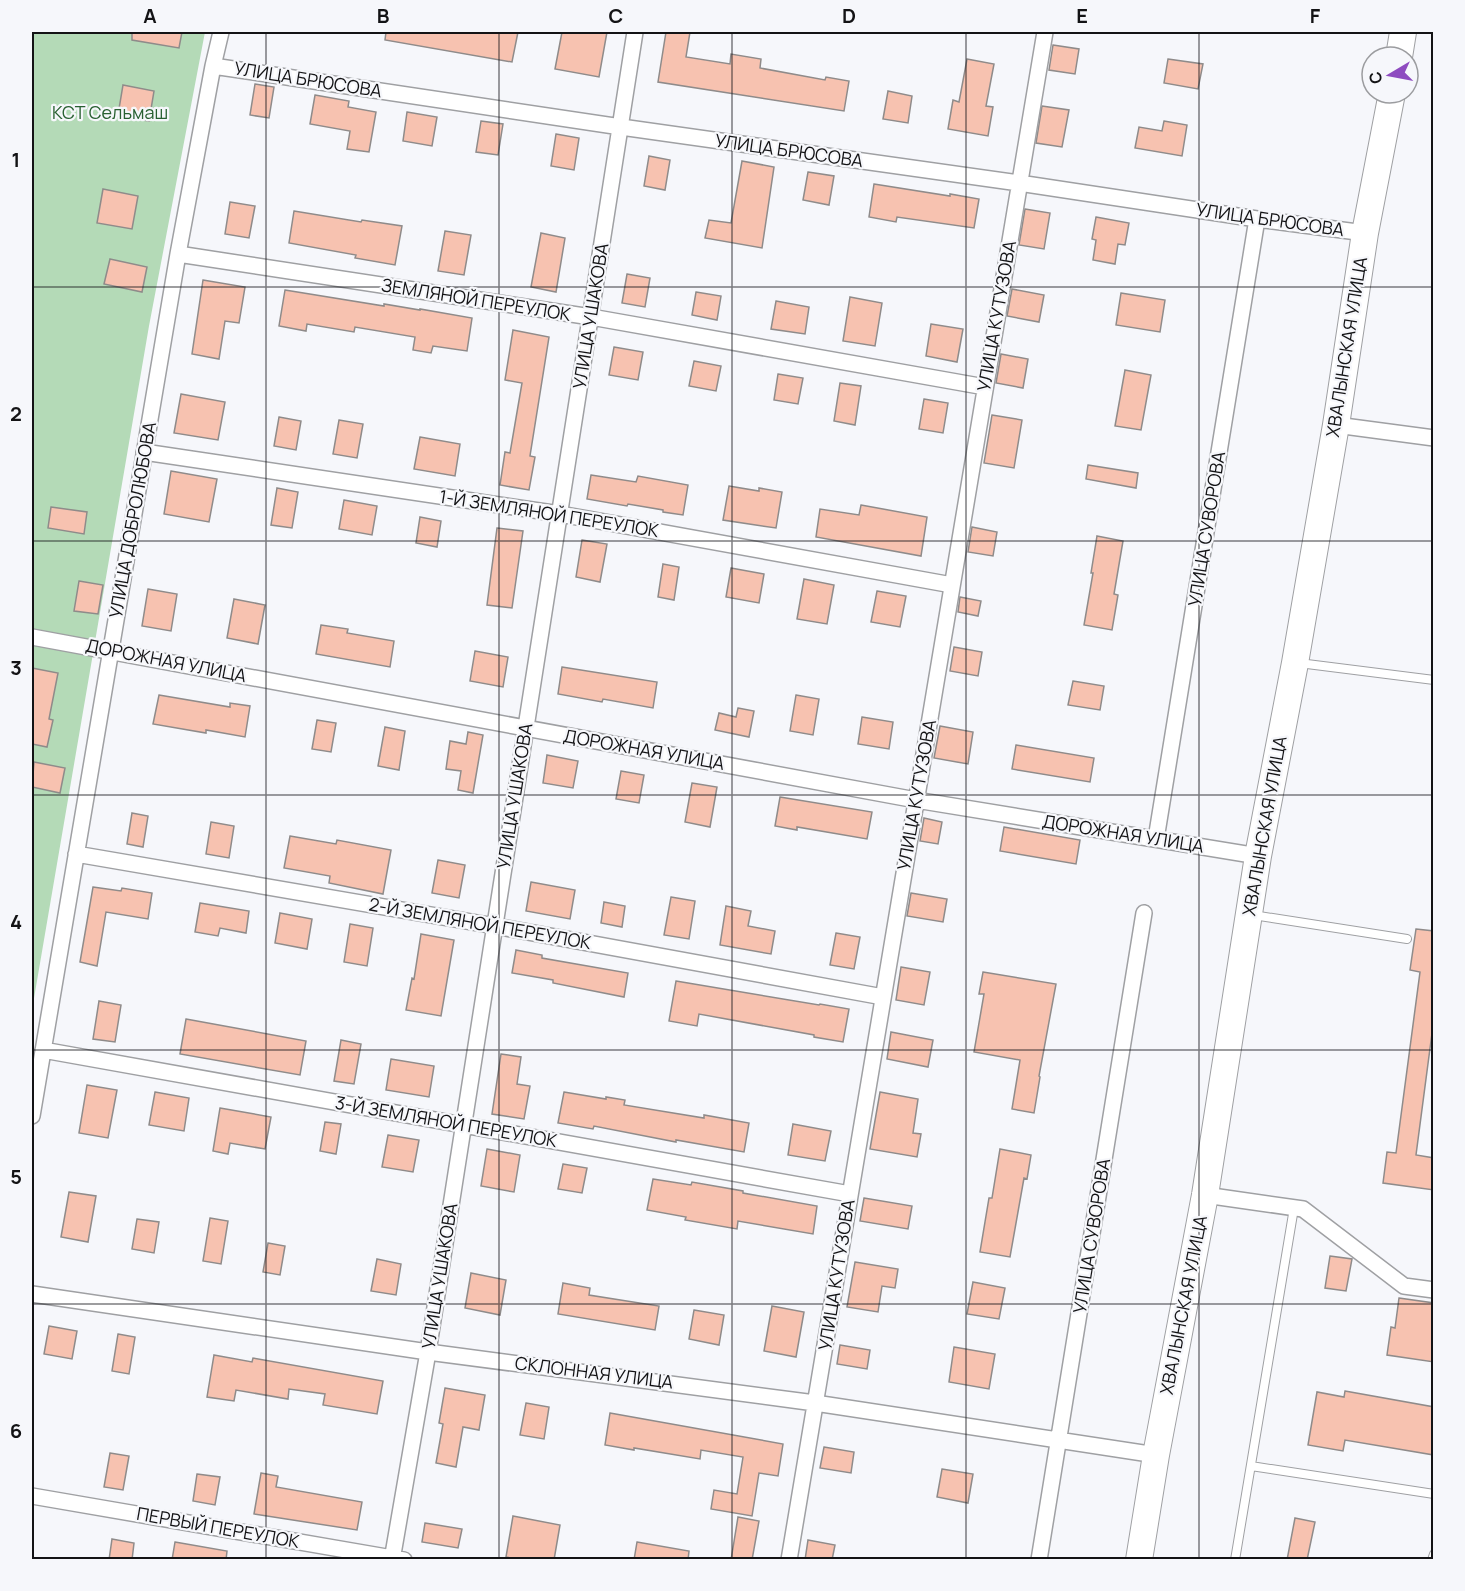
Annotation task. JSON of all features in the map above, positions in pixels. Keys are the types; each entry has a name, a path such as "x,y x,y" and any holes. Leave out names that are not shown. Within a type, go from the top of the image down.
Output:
{"main road":[{"name":"ХВАЛЫНСКАЯ УЛИЦА","path":"1139,1560 1156,1455 1205,1195 1258,856 1295,663 1365,233 1390,105"}],"street":[{"name":"УЛИЦА ДОБРОЛЮБОВА","path":"32,1116 178,254 221,32"},
{"name":"УЛИЦА УШАКОВА","path":"396,1559 635,32"},
{"name":"УЛИЦА КУТУЗОВА","path":"789,1560 1045,32"},
{"name":"УЛИЦА БРЮСОВА","path":"213,66 621,127 1365,233"},
{"name":"УЛИЦА СУВОРОВА","path":"1156,839 1257,219"},
{"name":"ЗЕМЛЯНОЙ ПЕРЕУЛОК","path":"178,254 591,317 985,387"},
{"path":"1335,425 1434,438"},
{"name":"1-Й ЗЕМЛЯНОЙ ПЕРЕУЛОК","path":"144,452 560,514 952,585"},
{"name":"ДОРОЖНАЯ УЛИЦА","path":"32,637 916,800 1258,856"},
{"name":"2-Й ЗЕМЛЯНОЙ ПЕРЕУЛОК","path":"76,854 883,997"},
{"name":"УЛИЦА СУВОРОВА","path":"1039,1560 1144,914"},
{"name":"3-Й ЗЕМЛЯНОЙ ПЕРЕУЛОК","path":"43,1050 850,1194"},
{"path":"1205,1195 1303,1209 1404,1286 1434,1290"},
{"name":"СКЛОННАЯ УЛИЦА","path":"32,1294 428,1352 815,1402 1156,1455"},
{"name":"ПЕРВЫЙ ПЕРЕУЛОК","path":"32,1496 396,1559"}],"lane":[{"path":"1295,663 1434,680"},
{"path":"1249,915 1407,939"},
{"path":"1235,1560 1294,1208"},
{"path":"1251,1466 1434,1494"},
{"path":"1432,1560 1434,1554"}],"green space":[{"name":"КСТ Сельмаш","path":"32,32 205,32 149,326 32,1010"}],"building":[{"path":"132,32 182,32 179,48 132,40"},
{"path":"386,32 518,32 512,62 385,40"},
{"path":"562,32 607,32 599,77 555,69"},
{"path":"666,32 690,32 686,57 730,64 731,54 761,59 760,68 825,80 826,77 849,81 844,111 658,82"},
{"path":"1053,45 1079,49 1075,74 1049,70"},
{"path":"967,59 994,64 986,106 993,107 988,136 948,129 953,100 959,102"},
{"path":"1168,59 1203,64 1198,89 1164,83"},
{"path":"255,84 274,87 269,118 250,115"},
{"path":"123,85 154,91 149,121 118,115"},
{"path":"888,91 912,96 908,123 883,119"},
{"path":"315,95 349,101 348,107 376,112 369,152 347,149 350,131 310,124"},
{"path":"1042,106 1069,110 1062,147 1036,143"},
{"path":"407,112 437,117 432,146 403,141"},
{"path":"481,121 503,124 498,155 476,152"},
{"path":"1164,121 1187,125 1182,156 1135,148 1139,127 1162,131"},
{"path":"556,134 579,138 574,170 551,166"},
{"path":"649,156 670,160 665,190 644,186"},
{"path":"742,161 774,167 762,248 705,238 709,220 731,223"},
{"path":"808,172 834,176 829,205 803,200"},
{"path":"874,184 979,199 974,228 897,217 896,222 869,217"},
{"path":"103,189 138,196 132,229 97,223"},
{"path":"230,202 255,206 249,238 225,234"},
{"path":"1025,209 1050,213 1044,249 1019,245"},
{"path":"294,211 402,226 395,265 355,258 356,255 289,243"},
{"path":"1096,217 1129,223 1125,245 1118,244 1115,264 1093,260 1096,240 1092,239"},
{"path":"445,231 471,235 464,275 438,271"},
{"path":"541,233 565,238 556,292 531,287"},
{"path":"110,259 147,267 142,292 104,284"},
{"path":"627,274 650,278 645,307 622,303"},
{"path":"203,280 245,287 239,323 225,321 219,359 192,354"},
{"path":"1012,289 1044,295 1039,322 1007,316"},
{"path":"285,290 472,318 467,351 433,346 431,353 413,350 415,337 355,327 354,332 307,324 306,331 279,326"},
{"path":"696,292 721,296 717,320 692,315"},
{"path":"1121,293 1165,300 1160,332 1116,325"},
{"path":"850,297 882,303 875,346 843,341"},
{"path":"776,301 809,307 805,334 771,329"},
{"path":"931,324 963,329 957,362 926,356"},
{"path":"513,330 549,337 530,456 535,457 529,490 500,485 505,452 510,453 522,383 505,380"},
{"path":"614,347 643,352 638,380 609,375"},
{"path":"1001,354 1028,359 1023,388 996,383"},
{"path":"694,361 721,366 716,391 689,386"},
{"path":"1125,370 1151,375 1141,430 1115,426"},
{"path":"778,374 803,378 798,404 774,400"},
{"path":"840,383 861,386 855,425 834,421"},
{"path":"181,394 225,402 218,440 174,433"},
{"path":"924,399 948,403 943,433 919,429"},
{"path":"992,415 1022,420 1014,468 984,463"},
{"path":"279,417 301,421 296,450 274,446"},
{"path":"339,420 363,424 357,458 333,454"},
{"path":"420,437 460,444 455,476 414,469"},
{"path":"1088,465 1138,473 1136,488 1086,479"},
{"path":"171,471 217,479 209,522 164,514"},
{"path":"591,475 636,482 638,476 688,485 683,515 628,504 627,506 587,499"},
{"path":"729,486 782,492 776,528 723,520"},
{"path":"277,488 298,492 292,528 271,525"},
{"path":"344,500 377,506 372,535 339,529"},
{"path":"861,505 927,517 921,556 816,537 820,509 859,515"},
{"path":"51,507 87,512 84,534 48,528"},
{"path":"420,517 441,521 437,547 416,543"},
{"path":"972,527 997,532 993,556 968,552"},
{"path":"497,528 523,531 512,608 487,605"},
{"path":"1097,536 1123,541 1114,594 1118,595 1112,630 1084,625"},
{"path":"582,540 607,544 600,582 576,577"},
{"path":"663,564 679,567 674,600 658,597"},
{"path":"731,568 764,574 759,603 726,597"},
{"path":"804,579 834,585 827,624 797,619"},
{"path":"79,581 103,585 98,614 74,611"},
{"path":"148,589 177,594 171,631 142,626"},
{"path":"877,591 906,596 900,627 871,622"},
{"path":"960,597 981,601 978,616 958,612"},
{"path":"234,599 265,605 258,644 227,638"},
{"path":"321,625 348,629 347,633 394,641 390,667 316,654"},
{"path":"954,647 982,652 978,676 950,671"},
{"path":"475,651 508,657 503,687 470,681"},
{"path":"562,667 657,682 653,708 558,694"},
{"path":"32,668 58,673 49,719 53,720 47,747 32,744"},
{"path":"1073,681 1104,686 1100,710 1068,705"},
{"path":"159,695 230,707 230,703 250,706 245,737 153,724"},
{"path":"796,695 819,699 813,735 790,731"},
{"path":"738,708 754,711 749,737 715,730 719,713 736,717"},
{"path":"862,717 893,722 889,749 858,744"},
{"path":"317,720 336,723 331,752 312,749"},
{"path":"940,726 973,732 968,764 934,758"},
{"path":"385,727 405,731 399,770 378,766"},
{"path":"468,732 483,735 473,793 458,790 461,771 446,769 450,741 466,744"},
{"path":"1016,745 1094,758 1090,782 1012,769"},
{"path":"547,755 578,761 573,788 543,783"},
{"path":"34,762 65,768 60,793 32,787"},
{"path":"621,771 644,775 639,803 616,799"},
{"path":"692,783 717,787 710,827 685,822"},
{"path":"780,797 872,812 867,839 797,827 797,830 775,826"},
{"path":"132,813 148,816 143,847 127,844"},
{"path":"924,818 942,822 938,844 920,841"},
{"path":"211,822 234,826 229,858 206,854"},
{"path":"1004,827 1080,840 1076,864 1000,851"},
{"path":"290,836 336,844 337,840 391,850 383,894 329,883 330,876 284,868"},
{"path":"438,860 465,865 459,898 432,893"},
{"path":"531,882 575,890 570,919 526,911"},
{"path":"93,887 121,891 122,888 152,893 148,919 106,912 97,966 80,962"},
{"path":"911,893 947,899 943,922 907,916"},
{"path":"671,897 695,901 689,939 664,935"},
{"path":"604,902 625,906 622,927 601,923"},
{"path":"200,903 249,911 246,933 220,928 218,936 195,932"},
{"path":"726,906 751,911 748,926 775,931 771,954 720,945"},
{"path":"280,913 312,919 307,949 275,943"},
{"path":"350,924 373,928 367,966 344,962"},
{"path":"1416,929 1434,931 1434,1018 1416,1155 1434,1158 1434,1190 1383,1183 1387,1152 1396,1153 1420,972 1410,970"},
{"path":"836,933 860,937 854,969 830,965"},
{"path":"421,934 454,940 441,1016 406,1010 412,978 414,979"},
{"path":"516,950 542,955 542,958 628,973 624,997 512,973"},
{"path":"901,967 930,972 924,1005 896,1000"},
{"path":"983,972 1056,984 1034,1113 1012,1109 1020,1060 974,1052 984,994 979,994"},
{"path":"676,981 849,1009 843,1042 699,1014 697,1026 669,1021"},
{"path":"99,1001 121,1005 115,1042 93,1039"},
{"path":"186,1019 306,1041 300,1075 180,1054"},
{"path":"891,1032 933,1040 928,1067 887,1059"},
{"path":"341,1040 361,1044 354,1084 334,1081"},
{"path":"501,1054 521,1057 517,1084 530,1086 524,1119 492,1114"},
{"path":"391,1059 434,1066 429,1097 386,1090"},
{"path":"87,1085 117,1090 108,1138 79,1133"},
{"path":"155,1092 189,1098 184,1131 149,1125"},
{"path":"564,1092 625,1100 624,1105 749,1123 744,1152 594,1126 593,1129 558,1123"},
{"path":"880,1092 918,1099 913,1133 921,1134 917,1157 870,1149"},
{"path":"220,1108 271,1117 265,1149 230,1143 228,1154 213,1151"},
{"path":"325,1122 341,1124 336,1154 320,1151"},
{"path":"793,1124 831,1131 825,1161 788,1155"},
{"path":"388,1135 419,1140 413,1172 382,1167"},
{"path":"487,1149 520,1155 514,1192 481,1186"},
{"path":"1000,1149 1031,1155 1027,1179 1024,1178 1010,1257 980,1252"},
{"path":"563,1164 587,1168 582,1193 558,1189"},
{"path":"653,1179 691,1185 692,1182 817,1206 813,1234 738,1221 737,1229 685,1220 686,1217 647,1210"},
{"path":"69,1192 96,1196 88,1242 61,1237"},
{"path":"864,1198 912,1206 908,1229 860,1221"},
{"path":"210,1218 228,1221 221,1264 203,1261"},
{"path":"137,1219 159,1222 154,1253 132,1249"},
{"path":"268,1243 285,1246 280,1275 263,1272"},
{"path":"1330,1256 1352,1259 1346,1291 1325,1288"},
{"path":"377,1259 401,1264 396,1295 371,1291"},
{"path":"855,1262 898,1269 895,1288 882,1286 878,1312 847,1307"},
{"path":"471,1273 506,1280 500,1315 465,1308"},
{"path":"973,1282 1005,1288 999,1319 967,1314"},
{"path":"563,1283 590,1288 589,1295 659,1306 655,1330 558,1314"},
{"path":"1399,1298 1434,1303 1434,1362 1387,1355 1391,1327 1395,1328"},
{"path":"772,1306 804,1312 796,1357 764,1351"},
{"path":"694,1310 724,1315 719,1345 689,1339"},
{"path":"49,1326 77,1331 72,1359 44,1354"},
{"path":"118,1334 135,1337 129,1374 112,1371"},
{"path":"840,1345 870,1350 867,1369 837,1364"},
{"path":"954,1347 995,1354 989,1389 949,1382"},
{"path":"214,1355 252,1362 253,1358 383,1381 377,1414 323,1405 325,1394 289,1389 288,1399 236,1390 234,1401 207,1397"},
{"path":"445,1388 485,1395 479,1430 463,1427 456,1467 436,1463 443,1424 439,1423"},
{"path":"1345,1391 1434,1407 1434,1455 1345,1440 1343,1451 1308,1445 1317,1392 1344,1397"},
{"path":"526,1403 549,1407 544,1439 520,1435"},
{"path":"610,1413 783,1444 778,1476 759,1473 752,1516 711,1509 714,1490 737,1494 743,1457 701,1450 700,1459 605,1445"},
{"path":"824,1447 854,1452 851,1473 820,1468"},
{"path":"110,1453 129,1456 123,1490 104,1487"},
{"path":"942,1469 973,1474 968,1503 937,1497"},
{"path":"261,1473 278,1476 276,1487 362,1502 357,1530 254,1514"},
{"path":"197,1474 220,1477 215,1505 193,1501"},
{"path":"513,1516 560,1525 554,1560 521,1560 506,1557"},
{"path":"738,1517 759,1521 752,1560 731,1560"},
{"path":"1295,1518 1315,1522 1307,1560 1287,1560"},
{"path":"425,1523 462,1529 458,1548 422,1542"},
{"path":"112,1539 134,1543 132,1560 109,1560"},
{"path":"808,1540 835,1545 832,1560 805,1560"},
{"path":"175,1542 227,1551 226,1560 172,1560"},
{"path":"637,1542 689,1551 688,1560 634,1560"}]}
